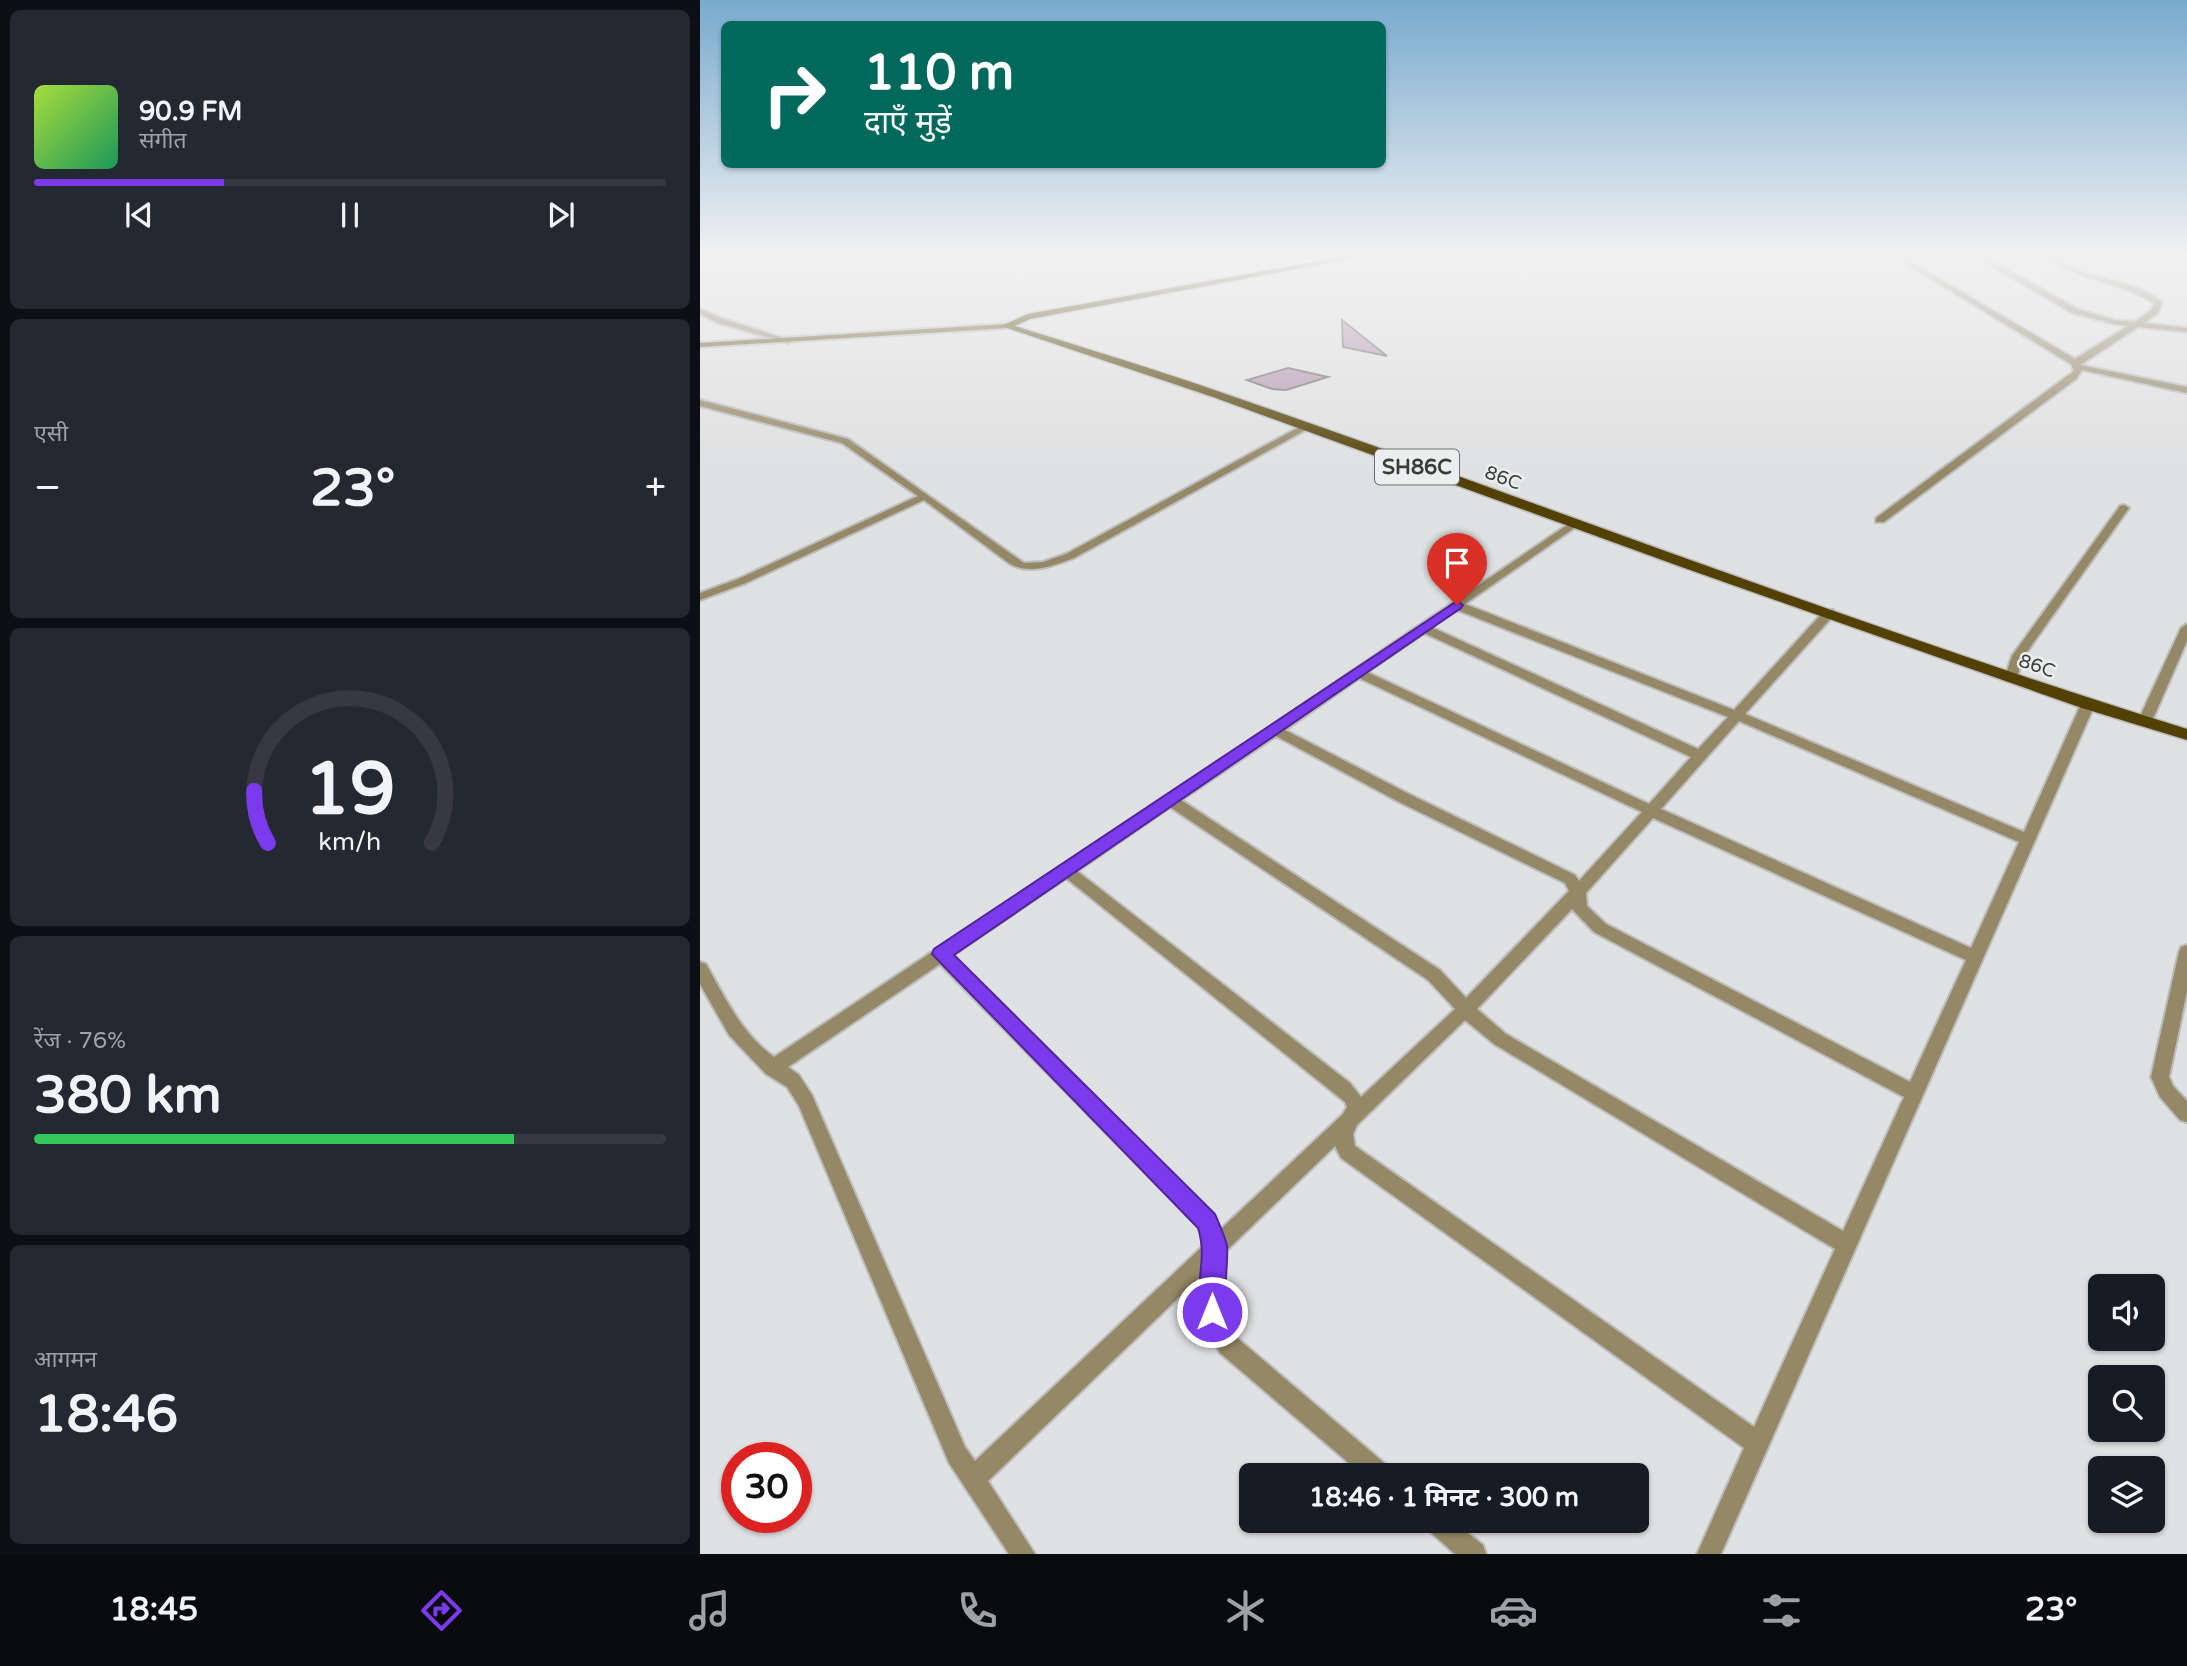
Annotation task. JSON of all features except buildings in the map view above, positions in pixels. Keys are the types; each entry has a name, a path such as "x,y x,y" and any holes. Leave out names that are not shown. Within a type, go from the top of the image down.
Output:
{"main road":[{"path":"700,345 1006,326"},
{"name":"86C","path":"1006,326 1217,395 1829,614 2088,704 2187,735"}],"street":[{"path":"737,326 788,341"},
{"path":"2011,326 2076,365 2187,390"},
{"path":"1880,520 2073,377 2076,365 2135,326"},
{"path":"2141,326 2187,330"},
{"path":"700,403 845,441 1022,566 1057,563 1306,427"},
{"path":"700,597 742,582 925,496"},
{"path":"2011,677 2018,656 2124,508"},
{"path":"772,1068 1359,673 1573,524"},
{"path":"1457,605 1738,716 2028,839"},
{"path":"972,1480 1466,1009 1578,892 1829,614"},
{"path":"1423,628 1701,756"},
{"path":"2145,721 2187,628"},
{"path":"1359,673 1650,810 1975,957"},
{"path":"1709,1554 2088,704"},
{"path":"1275,730 1404,798 1570,879 1578,892 1579,908 1600,928 1914,1093"},
{"path":"1170,800 1434,975 1466,1009 1500,1039 1847,1245"},
{"path":"1066,870 1344,1089 1356,1107 1342,1133 1348,1152 1758,1444"},
{"path":"2187,952 2160,1077 2166,1091 2187,1114"},
{"path":"941,954 1207,1222 1215,1247 1210,1295 1215,1328 1228,1345 1367,1463"},
{"path":"700,969 735,1030 772,1068 793,1081 806,1101 957,1455 1023,1554"},
{"path":"1449,1533 1474,1554"}],"route":[{"path":"1212,1312 1210,1295 1215,1247 1207,1222 941,954 1457,605"}]}
